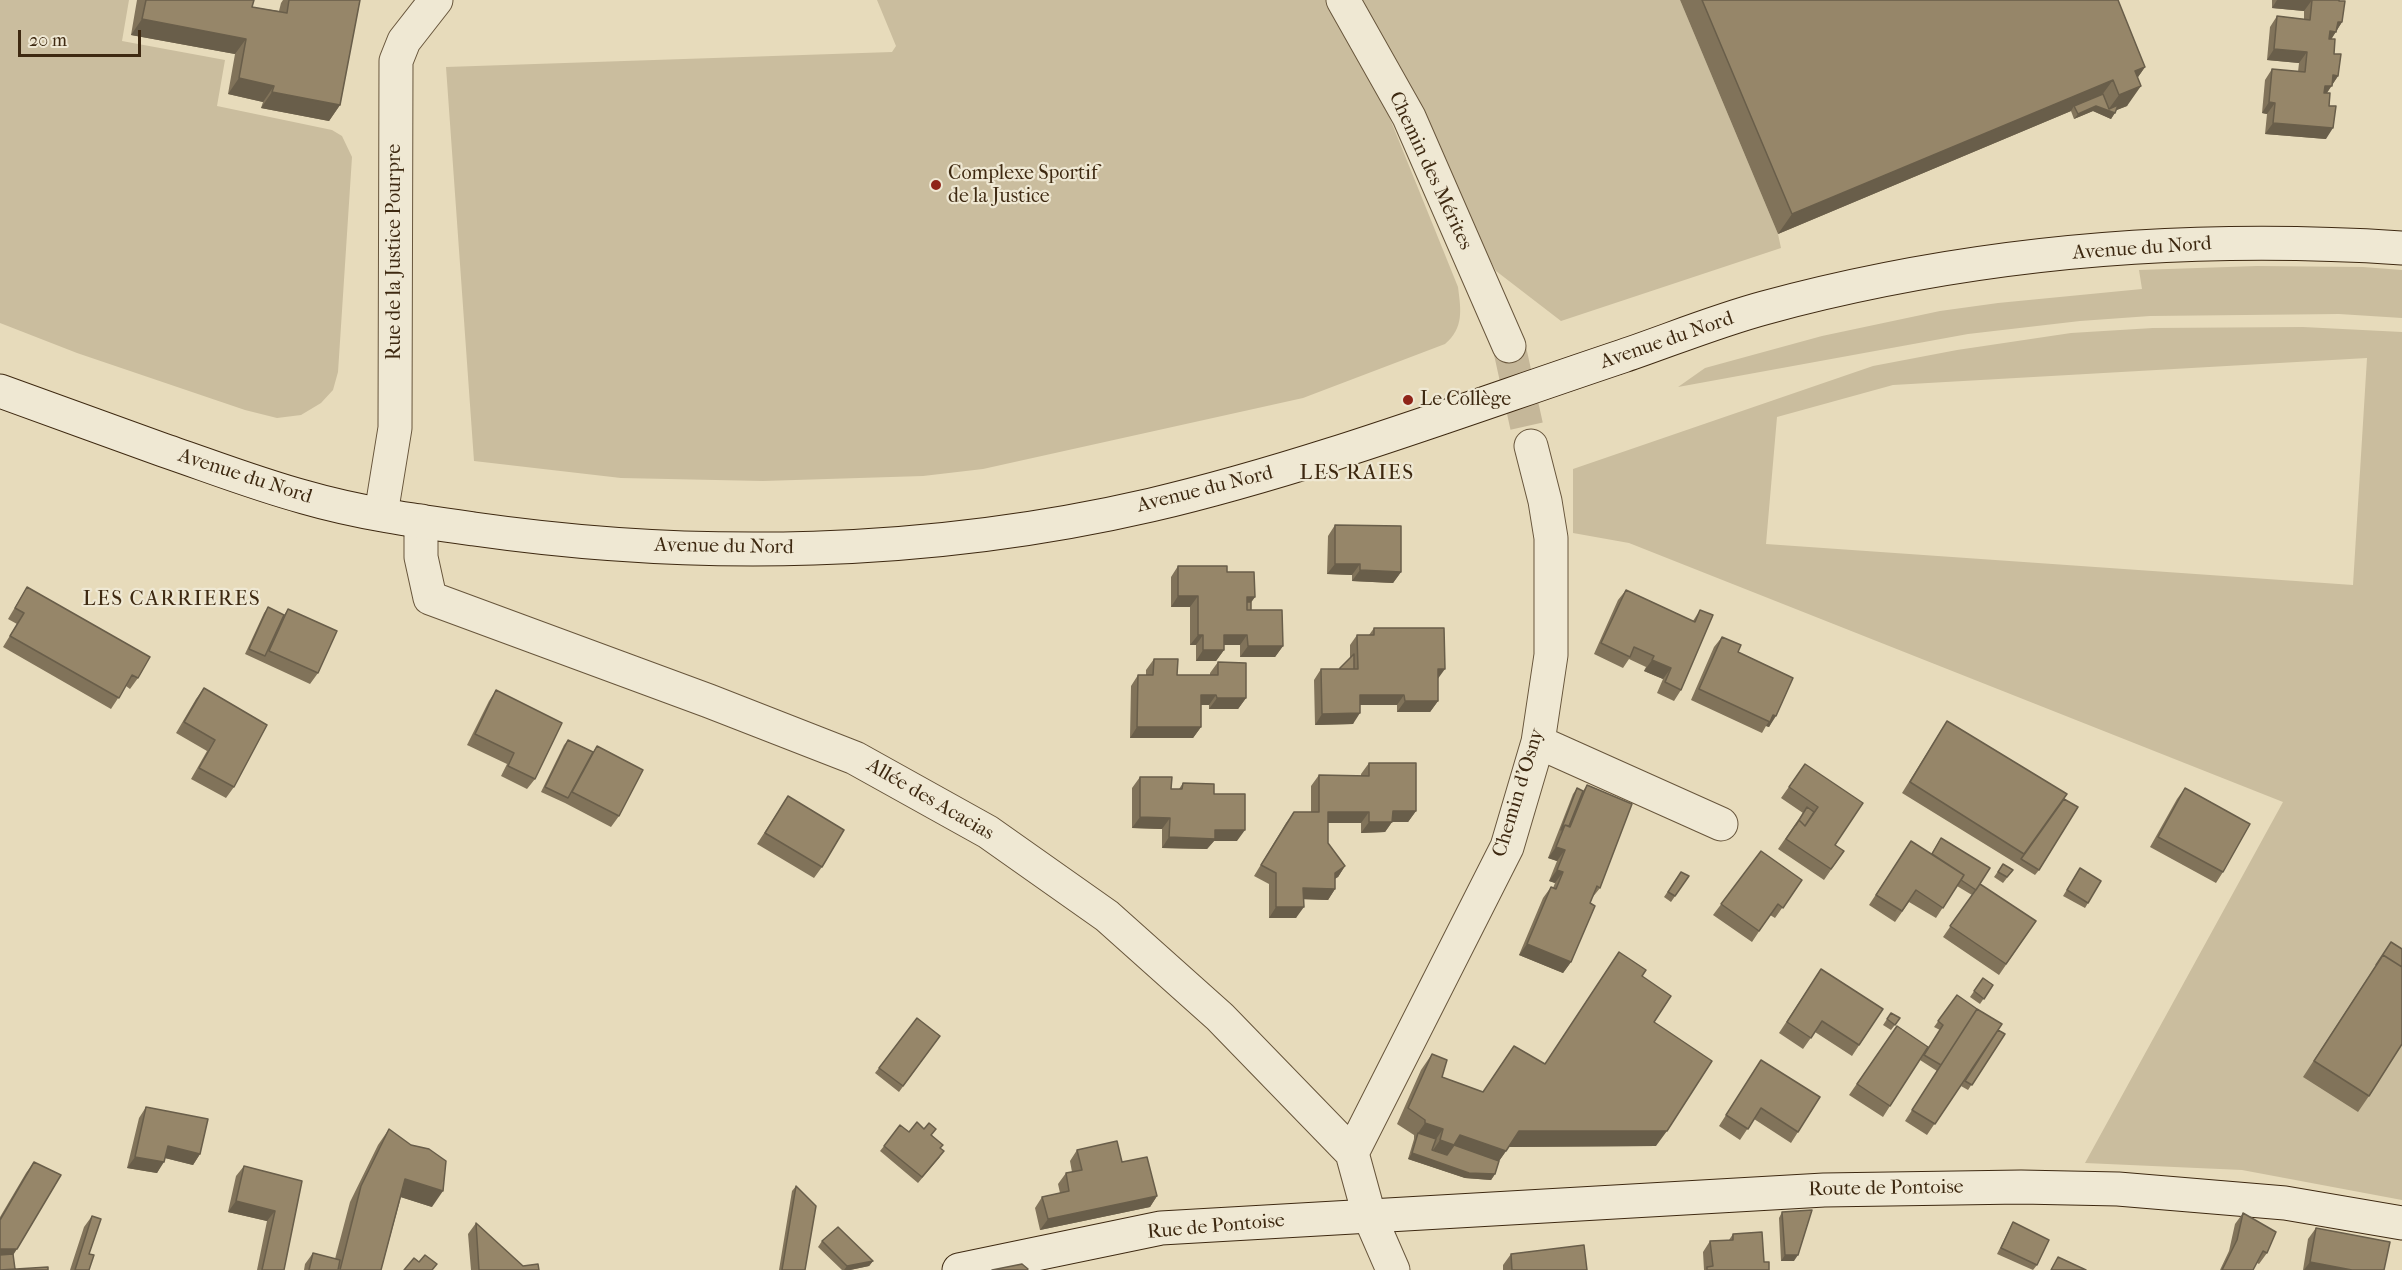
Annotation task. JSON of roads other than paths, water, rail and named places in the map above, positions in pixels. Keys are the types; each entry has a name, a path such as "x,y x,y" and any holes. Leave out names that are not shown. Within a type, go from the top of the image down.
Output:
{"street":[{"name":"Rue de la Justice Pourpre","path":"381,514 395,428 396,61 404,41 436,0"},
{"name":"Chemin des Mérites","path":"1343,0 1409,117 1509,346"},
{"name":"Avenue du Nord","path":"0,391 252,482 309,499 421,521 536,538 740,550 948,539 1052,525 1152,505 1285,469 1449,416 1758,310 1923,272 2019,258 2194,243 2402,248"},
{"name":"Chemin d'Osny","path":"1352,1153 1507,847 1539,742 1551,655 1551,538 1535,459"},
{"name":"Allée des Acacias","path":"421,521 421,557 430,598 709,701 855,758 988,832 1107,916 1220,1017 1352,1153 1369,1215 1393,1270"},
{"path":"1539,742 1721,824"},
{"name":"Route de Pontoise","path":"1369,1215 1824,1190 2021,1187 2118,1189 2242,1198 2402,1223"},
{"name":"Rue de Pontoise","path":"959,1270 1161,1228 1369,1215"}],"tunnel":[{"path":"1509,346 1531,446"}],"place":[{"name":"Complexe Sportif de la Justice","path":"936,185"},
{"name":"Le Collège","path":"1408,400"}],"district":[{"name":"LES RAIES","path":"1357,474"},
{"name":"LES CARRIERES","path":"172,600"}]}
